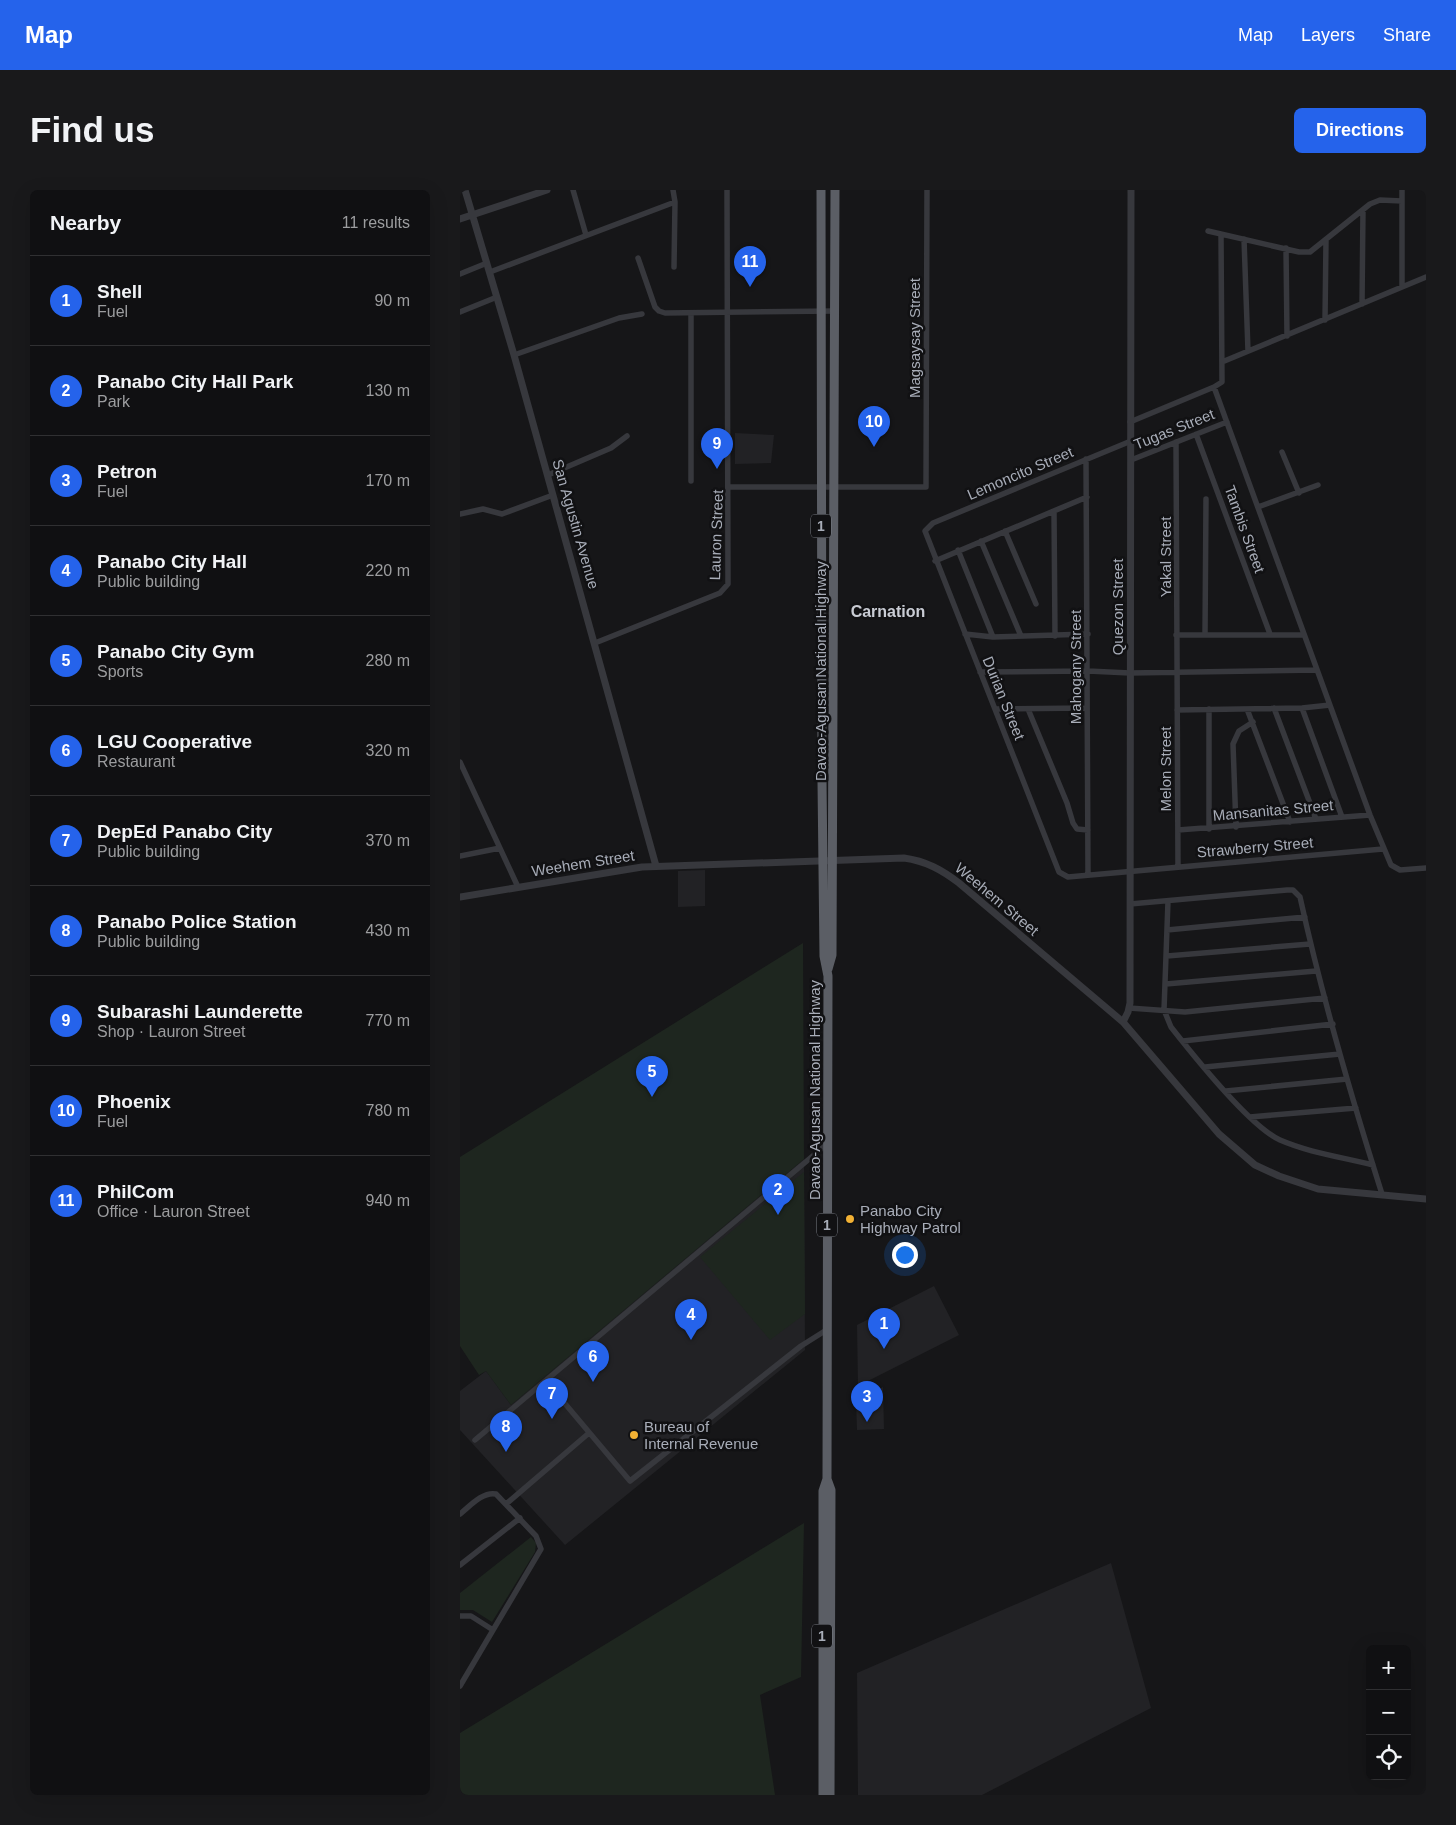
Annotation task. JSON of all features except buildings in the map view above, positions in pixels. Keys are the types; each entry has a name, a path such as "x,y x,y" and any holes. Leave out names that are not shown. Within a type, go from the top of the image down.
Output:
{"highway":[{"name":"Davao-Agusan National Highway","path":"822,190 822,862 824,956 828,971"},
{"name":"Davao-Agusan National Highway","path":"823,1795 831,1490 828,1479 827,1144 828,971 832,955 833,861 835,190"},
{"path":"821,457 834,458"},
{"path":"821,557 834,558"},
{"name":"Davao-Agusan National Highway","path":"826,1687 830,1795"}],"street":[{"name":"San Agustin Avenue","path":"465,190 548,475 656,866"},
{"path":"460,219 547,190"},
{"path":"573,190 586,236"},
{"path":"673,190 675,202 674,266"},
{"name":"Lauron Street","path":"595,643 720,593 727,588 730,487 727,190"},
{"name":"Magsaysay Street","path":"834,486 926,487 927,190"},
{"name":"Quezon Street","path":"1123,1022 1130,1008 1131,190"},
{"path":"1402,190 1402,286"},
{"path":"1208,231 1310,252 1374,201 1402,201"},
{"path":"490,272 675,202"},
{"path":"1362,210 1362,304"},
{"path":"1130,422 1222,382 1221,234"},
{"path":"1244,239 1248,351"},
{"path":"1325,320 1326,240"},
{"path":"1286,248 1287,336"},
{"path":"638,258 659,311 691,313 835,311"},
{"path":"460,274 487,263"},
{"path":"1222,362 1426,277"},
{"path":"460,312 497,297"},
{"path":"691,313 691,481"},
{"path":"514,355 619,318 642,314"},
{"path":"1214,387 1390,866 1394,869 1426,868"},
{"name":"Tugas Street","path":"1131,460 1227,422"},
{"name":"Tambis Street","path":"1196,434 1270,634"},
{"path":"548,475 611,448 627,436"},
{"name":"Lemoncito Street","path":"924,534 932,523 1130,441"},
{"name":"Yakal Street","path":"1176,442 1178,506 1177,672"},
{"path":"1282,452 1299,493"},
{"name":"Mahogany Street","path":"1086,459 1088,874"},
{"path":"1258,507 1318,485"},
{"path":"730,487 834,486"},
{"path":"460,514 483,509 502,514 553,495"},
{"path":"935,561 1087,497"},
{"path":"1205,635 1206,499"},
{"path":"1054,511 1055,636"},
{"path":"1004,531 1036,604"},
{"name":"Durian Street","path":"924,534 1059,872"},
{"path":"981,541 1021,636"},
{"path":"958,550 993,637"},
{"path":"965,634 993,637 1088,634"},
{"path":"1176,635 1304,635"},
{"path":"980,672 1088,671 1130,673 1317,670"},
{"name":"Melon Street","path":"1177,672 1178,867"},
{"path":"1177,710 1302,708 1330,705"},
{"path":"995,709 1087,708"},
{"path":"1274,708 1316,819"},
{"path":"1302,708 1342,817"},
{"path":"1028,709 1073,823 1077,829 1088,830"},
{"path":"1209,709 1209,829"},
{"path":"1247,709 1290,822"},
{"path":"1236,827 1233,744 1239,731 1253,722"},
{"path":"460,762 518,887"},
{"name":"Mansanitas Street","path":"1178,830 1236,827 1370,815"},
{"path":"460,856 500,848"},
{"name":"Strawberry Street","path":"1059,872 1068,877 1383,848"},
{"name":"Weehem Street","path":"460,897 598,873 656,866 904,858 926,863 941,870 1123,1022 1219,1134 1255,1165 1318,1189 1426,1199"},
{"path":"1130,904 1293,890 1300,897 1316,971 1382,1194"},
{"path":"1168,901 1164,1010 1171,1027 1250,1117 1279,1140 1326,1155 1373,1165"},
{"path":"1167,930 1305,918"},
{"path":"1167,956 1310,944"},
{"path":"1166,984 1316,971"},
{"path":"1130,1008 1185,1012 1325,998"},
{"path":"1183,1041 1332,1024"},
{"path":"1205,1067 1340,1054"},
{"path":"1226,1091 1347,1079"},
{"path":"1250,1117 1356,1108"},
{"path":"475,1440 827,1144"},
{"path":"546,1381 630,1481 801,1346 828,1329"},
{"path":"506,1504 589,1433"},
{"path":"460,1514 482,1497 491,1493 500,1496 536,1536 541,1549 460,1686"},
{"path":"460,1566 520,1518"},
{"path":"460,1616 470,1616 493,1630"}],"shaded area":[{"path":"735,433 774,435 771,463 735,464"},
{"path":"705,870 705,906 678,907 678,871"},
{"path":"803,943 804,1159 511,1405 486,1371 479,1375 460,1346 460,1157"},
{"path":"804,1159 805,1350 565,1545 460,1430 460,1391 486,1371 511,1405"},
{"path":"804,1172 805,1314 770,1340 700,1257"},
{"path":"934,1286 959,1335 858,1386 857,1325"},
{"path":"883,1387 884,1429 857,1430 856,1400"},
{"path":"804,1523 801,1677 760,1695 775,1795 460,1795 460,1733"},
{"path":"531,1537 536,1543 535,1552 492,1622 473,1610 460,1610 460,1593"},
{"path":"1111,1563 1151,1708 982,1795 858,1795 857,1673"}],"place":[{"name":"PhilCom","path":"750,287"},
{"name":"Phoenix","path":"874,447"},
{"name":"Subarashi Launderette","path":"717,469"},
{"name":"Panabo City Gym","path":"652,1097"},
{"name":"Panabo City Hall Park","path":"778,1215"},
{"name":"Panabo City Highway Patrol","path":"850,1219"},
{"name":"Panabo City Hall","path":"691,1340"},
{"name":"Shell","path":"884,1349"},
{"name":"LGU Cooperative","path":"593,1382"},
{"name":"DepEd Panabo City","path":"552,1419"},
{"name":"Petron","path":"867,1422"},
{"name":"Bureau of Internal Revenue","path":"634,1435"},
{"name":"Panabo Police Station","path":"506,1452"}],"district":[{"name":"Carnation","path":"888,611"}]}
